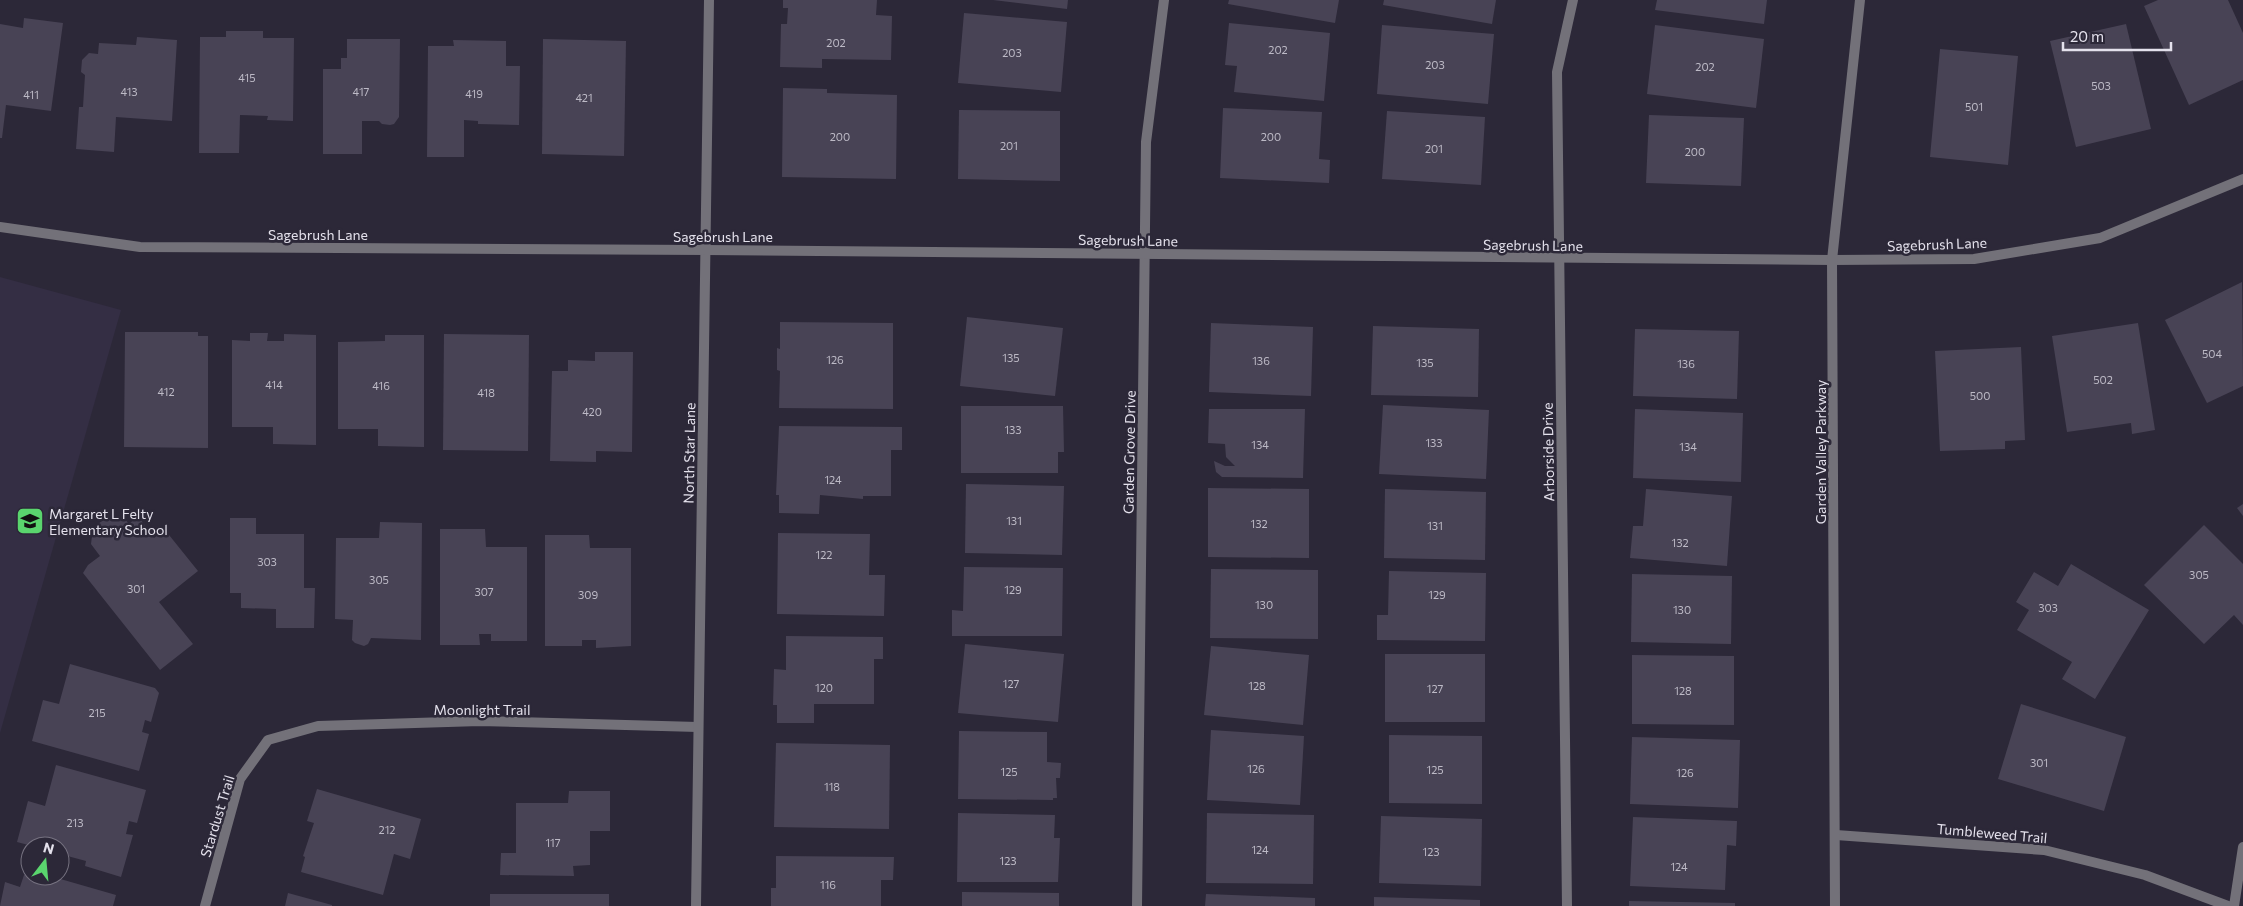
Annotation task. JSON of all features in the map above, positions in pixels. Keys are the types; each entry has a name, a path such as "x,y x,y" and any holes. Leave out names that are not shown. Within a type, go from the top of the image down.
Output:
{"street":[{"name":"North Star Lane","path":"696,906 709,0"},
{"name":"Garden Grove Drive","path":"1137,906 1146,142 1164,0"},
{"name":"Arborside Drive","path":"1567,906 1557,72 1573,0"},
{"name":"Garden Valley Parkway","path":"1835,906 1832,260 1860,0"},
{"name":"Sagebrush Lane","path":"0,227 140,247 706,250 1559,259 1974,259 2100,238 2243,179"},
{"name":"Moonlight Trail","path":"268,740 318,726 480,721 698,726"},
{"name":"Stardust Trail","path":"205,906 240,779 268,740"},
{"name":"Tumbleweed Trail","path":"1836,835 2044,850 2145,875 2228,906"},
{"path":"2234,906 2243,847"}],"shaded area":[{"name":"Margaret L Felty Elementary School","path":"0,277 121,310 0,733"}],"building":[{"path":"783,0 877,0 876,15 892,16 891,60 822,59 822,68 780,67 781,24 787,24 788,8 783,8"},
{"path":"993,0 1068,0 1067,9"},
{"path":"1229,0 1339,0 1335,23 1228,4"},
{"path":"1384,0 1496,0 1492,24 1383,5"},
{"path":"1657,0 1767,0 1764,24 1655,10"},
{"path":"2158,0 2228,0 2243,33 2243,80 2189,105 2144,6"},
{"path":"964,13 1067,22 1061,92 958,83"},
{"path":"24,18 63,23 51,111 6,105 2,138 0,138 0,24 23,28"},
{"path":"1229,23 1330,33 1324,101 1234,92 1237,66 1225,65"},
{"path":"2126,24 2151,129 2076,147 2050,41"},
{"path":"1382,25 1494,34 1488,104 1377,94"},
{"path":"1655,25 1764,39 1756,108 1647,94"},
{"path":"226,31 263,31 263,38 294,38 293,121 267,120 268,116 240,115 239,153 199,153 200,37 226,37"},
{"path":"137,37 177,40 172,121 116,117 114,152 76,149 79,107 83,107 85,75 81,72 82,60 89,53 98,54 99,43 136,45"},
{"path":"347,39 400,39 399,117 394,124 390,125 382,124 379,121 362,121 362,154 323,154 323,69 341,69 341,58 347,58"},
{"path":"543,39 626,41 624,156 542,154"},
{"path":"453,40 506,41 506,66 520,66 519,125 478,124 478,121 464,120 464,157 427,157 428,46 454,46"},
{"path":"1940,49 2018,56 2008,165 1930,157"},
{"path":"783,88 827,89 827,93 897,95 896,179 782,177"},
{"path":"1223,108 1322,112 1319,159 1330,160 1329,183 1220,178"},
{"path":"959,110 1060,111 1060,181 958,179"},
{"path":"1387,111 1485,117 1481,185 1382,179"},
{"path":"1649,115 1744,118 1741,186 1646,183"},
{"path":"2242,282 2243,386 2207,403 2165,320"},
{"path":"967,317 1063,328 1055,396 960,386"},
{"path":"780,322 893,323 893,409 779,408 780,371 777,370 777,348 780,349"},
{"path":"1211,323 1313,327 1311,396 1209,392"},
{"path":"2138,323 2155,430 2132,434 2131,423 2067,432 2052,336"},
{"path":"1373,326 1479,329 1478,397 1371,395"},
{"path":"1635,329 1739,331 1737,399 1633,396"},
{"path":"125,332 198,332 198,336 208,336 208,448 124,447"},
{"path":"250,333 268,333 267,341 284,341 284,334 316,335 316,445 273,444 273,427 232,427 232,340 250,341"},
{"path":"444,334 529,335 528,451 443,450"},
{"path":"385,335 424,335 424,447 378,446 378,429 338,429 338,342 385,341"},
{"path":"2021,347 2025,440 2005,441 2005,449 1940,451 1935,351"},
{"path":"595,352 633,352 632,452 596,451 596,462 550,461 552,371 568,371 568,360 595,361"},
{"path":"1383,405 1489,410 1486,479 1379,474"},
{"path":"961,406 1063,406 1064,452 1058,452 1058,473 961,473"},
{"path":"1209,409 1305,409 1303,478 1222,477 1216,472 1214,461 1225,466 1235,466 1226,457 1225,444 1208,443"},
{"path":"1635,409 1743,413 1741,482 1633,478"},
{"path":"779,426 902,427 902,450 891,450 891,496 863,496 863,499 820,495 819,514 779,513 779,495 776,495"},
{"path":"966,484 1064,486 1062,555 965,553"},
{"path":"1208,488 1309,489 1309,558 1208,557"},
{"path":"1385,489 1486,492 1485,560 1384,558"},
{"path":"1646,489 1732,496 1727,566 1630,558 1633,526 1643,526"},
{"path":"2243,504 2243,516 2237,508"},
{"path":"138,516 154,538 165,530 198,571 159,602 193,644 160,670 83,573 88,565 100,556 91,544 93,528 107,517 124,518 129,524"},
{"path":"230,518 256,518 256,534 304,534 304,588 315,588 314,628 276,628 276,609 241,608 241,593 230,593"},
{"path":"380,522 422,523 421,640 371,638 368,644 364,646 352,640 353,620 335,619 336,538 379,538"},
{"path":"2204,525 2243,564 2243,625 2234,615 2204,644 2144,585"},
{"path":"440,529 485,529 486,547 527,547 527,641 491,641 491,634 479,634 480,645 440,645"},
{"path":"778,533 870,534 869,575 885,575 884,616 777,614"},
{"path":"545,535 589,535 590,548 631,548 631,646 596,648 596,640 582,640 582,646 545,646"},
{"path":"2071,564 2149,610 2095,699 2062,679 2072,662 2017,630 2029,610 2016,602 2034,572 2058,586"},
{"path":"964,567 1063,568 1062,636 952,636 952,610 963,611"},
{"path":"1211,569 1318,570 1318,639 1210,638"},
{"path":"1389,571 1486,573 1485,641 1377,640 1377,615 1388,615"},
{"path":"1632,574 1732,576 1731,644 1631,642"},
{"path":"786,636 883,637 883,659 874,659 874,704 814,704 814,723 777,723 777,705 773,705 774,669 786,670"},
{"path":"965,644 1064,654 1058,722 958,713"},
{"path":"1211,646 1309,655 1303,725 1204,715"},
{"path":"1385,654 1485,654 1485,722 1385,722"},
{"path":"1632,655 1734,656 1734,725 1632,724"},
{"path":"70,664 155,688 159,693 151,722 145,720 142,732 149,734 139,771 32,741 43,700 59,704"},
{"path":"2021,704 2126,737 2104,811 1998,779"},
{"path":"1211,730 1304,736 1300,805 1207,800"},
{"path":"959,731 1047,732 1047,762 1061,763 1060,778 1056,778 1057,798 1053,798 1053,800 958,799"},
{"path":"1389,735 1482,736 1482,804 1389,803"},
{"path":"1632,737 1740,740 1738,808 1630,804"},
{"path":"776,743 890,745 889,829 774,827"},
{"path":"56,765 146,790 137,823 129,821 126,834 133,835 121,877 85,866 86,861 70,857 70,836 20,836 20,843 17,842 28,801 45,806"},
{"path":"317,789 421,819 410,859 394,854 383,895 301,872 305,857 303,856 314,823 307,821"},
{"path":"569,791 610,791 610,831 590,831 590,865 573,866 574,876 500,875 501,853 516,853 516,803 568,803"},
{"path":"958,813 1055,815 1054,838 1060,838 1058,882 957,882"},
{"path":"1207,813 1314,815 1313,884 1206,883"},
{"path":"1381,816 1482,819 1481,886 1379,883"},
{"path":"1633,817 1737,821 1736,846 1727,845 1725,890 1630,886"},
{"path":"776,856 894,857 893,880 881,880 881,906 771,906 771,888 776,888"},
{"path":"5,882 20,887 70,886 70,882 116,895 113,906 0,906"},
{"path":"962,892 1059,893 1059,906 962,906"},
{"path":"288,893 332,905 332,906 285,906"},
{"path":"490,894 609,894 609,906 490,906"},
{"path":"1206,894 1315,898 1315,906 1205,906"},
{"path":"1374,897 1480,900 1480,906 1374,906"},
{"path":"1629,901 1735,903 1735,906 1629,906"}],"place":[{"name":"Margaret L Felty Elementary School","path":"30,521"}]}
